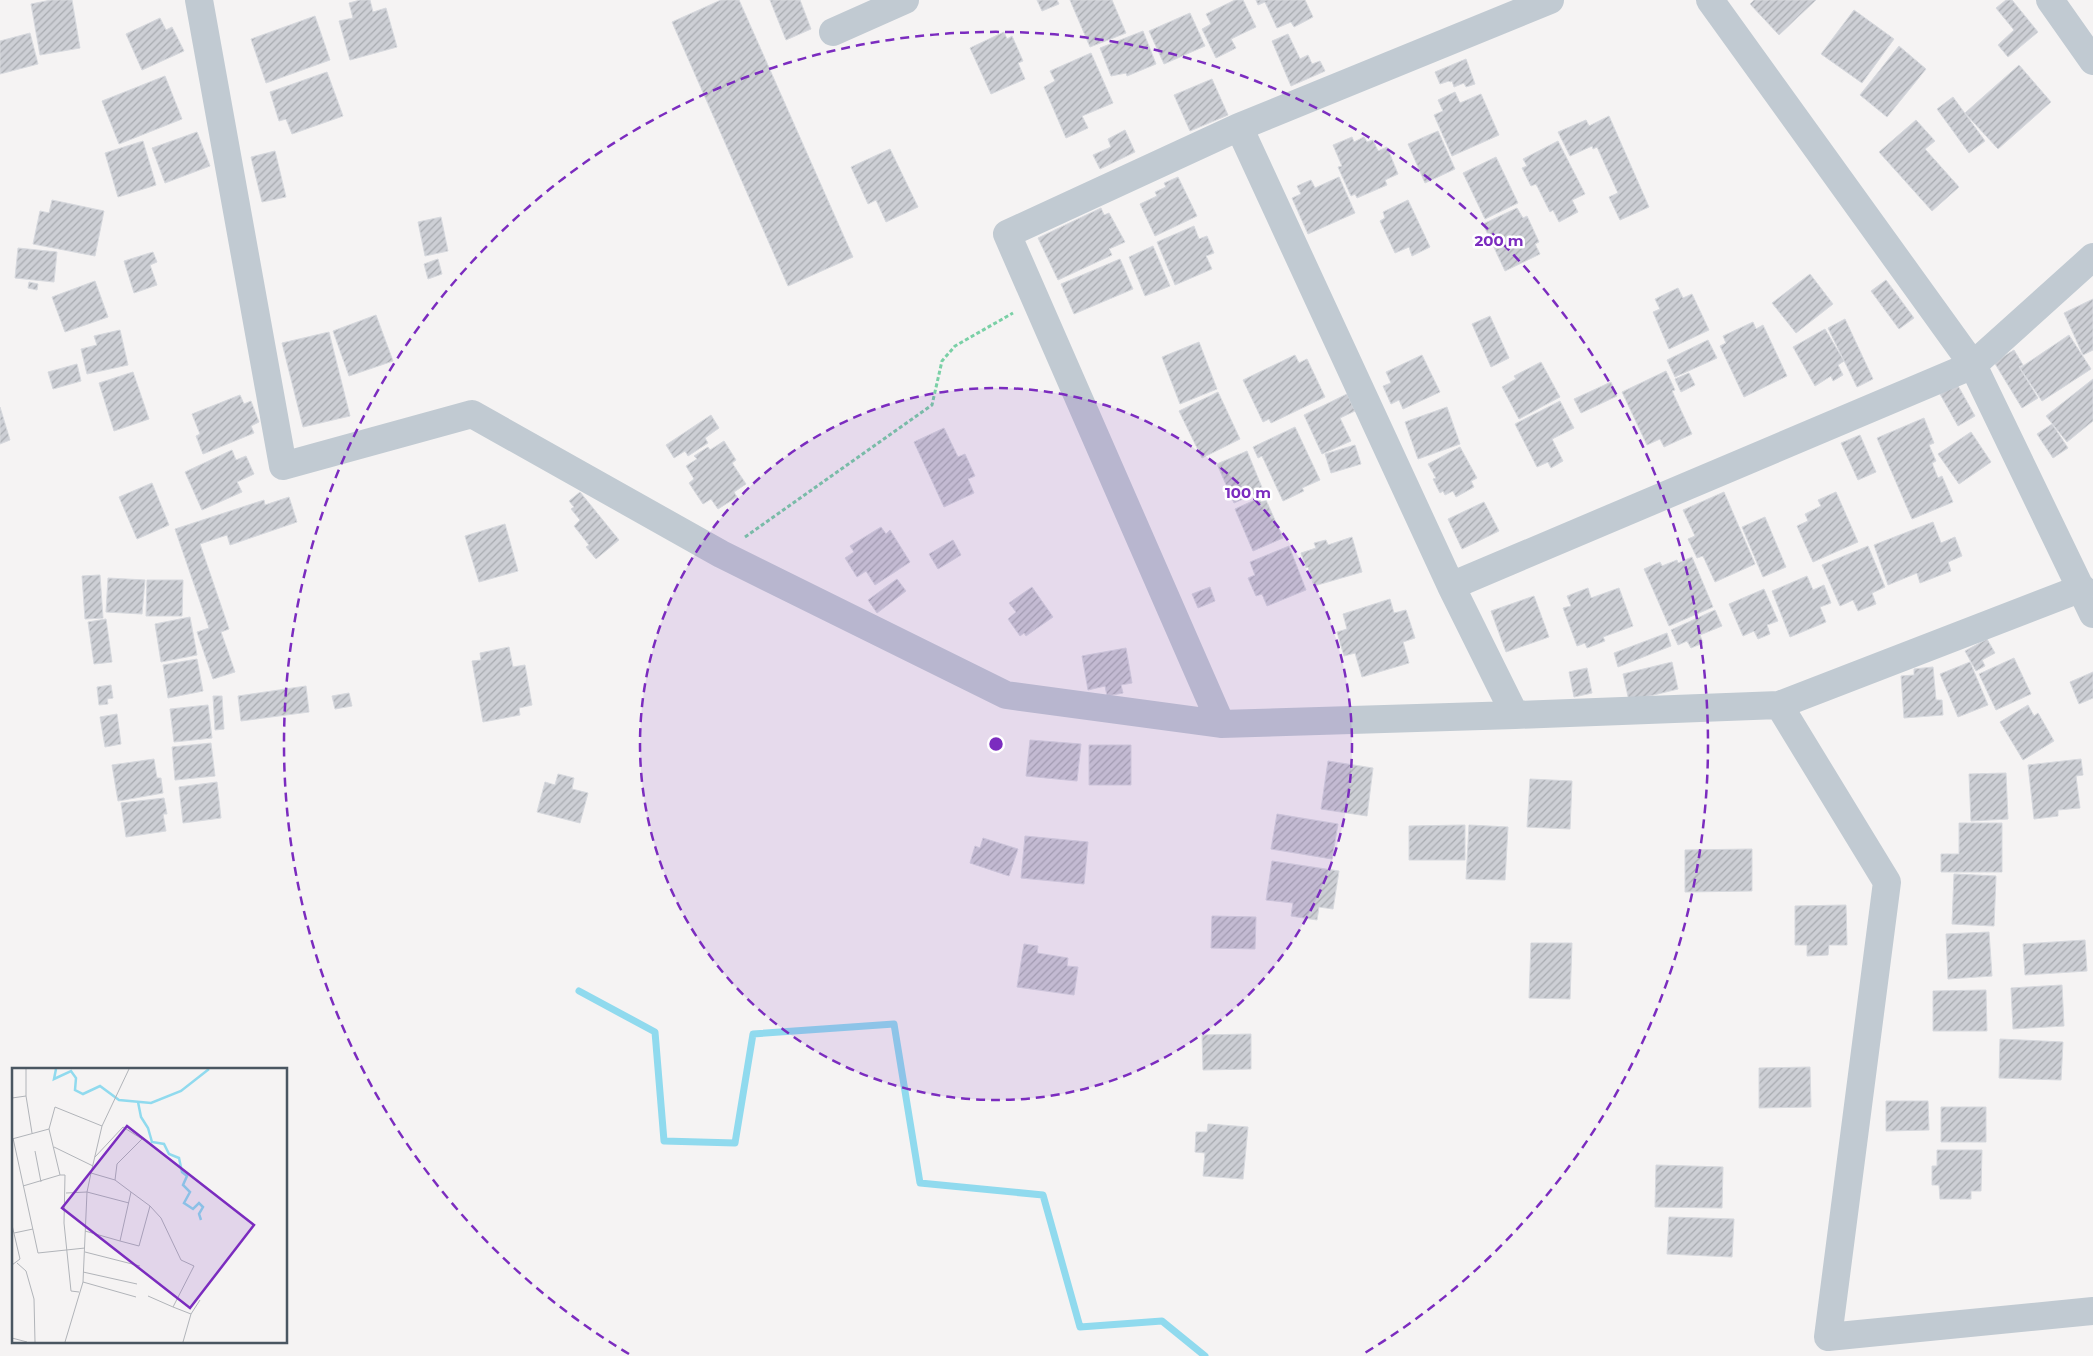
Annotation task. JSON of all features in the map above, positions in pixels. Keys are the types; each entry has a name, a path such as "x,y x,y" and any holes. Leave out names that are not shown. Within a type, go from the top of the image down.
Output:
{"street":[{"path":"199,0 284,466 472,414 721,554 1006,695 1221,724 1779,705 2082,588"},
{"path":"833,32 905,0"},
{"path":"1221,724 1007,234 1239,128 1550,0"},
{"path":"1710,0 1973,365 2093,614"},
{"path":"2050,0 2093,61"},
{"path":"1239,128 1451,586 1515,715"},
{"path":"1451,586 1973,365 2093,257"},
{"path":"1779,705 1887,882 1828,1337 2093,1311"}],"path":[{"path":"721,554 932,405 942,362 955,346 1012,315 1032,292"}],"building":[{"path":"51,0 72,0 80,48 40,55 31,4"},
{"path":"370,0 373,12 386,8 397,47 350,60 339,21 353,18 349,3"},
{"path":"721,0 739,0 853,257 788,286 672,22"},
{"path":"770,0 800,0 811,29 786,40"},
{"path":"1037,0 1057,0 1059,4 1042,11"},
{"path":"1070,0 1112,0 1126,33 1090,47"},
{"path":"1235,0 1243,0 1256,27 1231,39 1236,48 1216,58 1202,29 1211,24 1206,14"},
{"path":"1256,0 1305,0 1313,17 1294,27 1291,22 1277,28 1265,2 1258,5"},
{"path":"1754,0 1816,0 1779,35 1750,4"},
{"path":"2006,0 2012,0 2038,32 2008,57 1998,45 2014,30 1996,8"},
{"path":"1854,10 1894,39 1862,83 1821,54"},
{"path":"1190,13 1205,46 1164,64 1149,31"},
{"path":"315,16 330,60 266,83 251,39"},
{"path":"160,18 166,30 172,27 184,51 142,70 126,34"},
{"path":"1143,31 1156,64 1127,76 1126,73 1111,76 1100,48"},
{"path":"1004,32 1007,39 1012,36 1023,61 1018,63 1025,79 991,94 970,48"},
{"path":"30,33 38,64 0,74 0,41"},
{"path":"1288,34 1300,59 1308,55 1312,64 1320,61 1325,71 1291,86 1272,41"},
{"path":"1899,46 1926,69 1887,117 1860,95"},
{"path":"1091,53 1113,103 1082,116 1088,128 1066,138 1044,87 1055,81 1050,71"},
{"path":"1466,59 1475,84 1466,87 1464,83 1454,87 1452,81 1449,81 1440,84 1435,72"},
{"path":"2019,65 2051,102 1998,149 1965,113"},
{"path":"327,72 343,116 292,134 286,119 279,121 270,92"},
{"path":"165,76 182,119 119,144 102,101"},
{"path":"1212,79 1228,115 1190,131 1174,95"},
{"path":"1455,92 1460,103 1481,94 1499,135 1452,156 1434,115 1443,111 1438,100"},
{"path":"1953,97 1985,141 1969,153 1937,109"},
{"path":"1609,116 1649,207 1620,220 1609,197 1618,193 1597,147 1593,149 1592,146 1570,156 1558,132 1586,120 1589,126"},
{"path":"1916,120 1935,141 1925,149 1959,187 1932,211 1879,152"},
{"path":"1125,130 1135,152 1100,169 1093,155 1111,147 1108,139"},
{"path":"1438,131 1455,169 1425,183 1408,144"},
{"path":"197,132 210,166 165,183 152,148"},
{"path":"1352,137 1354,142 1364,137 1367,142 1373,140 1378,151 1387,147 1398,174 1385,180 1387,185 1357,198 1355,194 1351,196 1338,167 1342,166 1333,145"},
{"path":"143,141 156,185 118,197 105,153"},
{"path":"1558,141 1585,194 1572,200 1578,212 1559,222 1553,210 1550,212 1536,184 1531,186 1522,168 1527,166 1523,159"},
{"path":"890,149 918,207 886,222 876,200 868,204 851,167"},
{"path":"275,151 286,197 262,202 251,157"},
{"path":"1496,157 1518,203 1485,219 1463,173"},
{"path":"1178,177 1197,216 1155,236 1140,204 1157,196 1155,192 1166,187 1164,183"},
{"path":"1339,177 1355,213 1308,234 1292,198 1301,194 1297,186 1311,180 1315,188"},
{"path":"52,200 104,211 95,256 33,244 40,211 49,213"},
{"path":"1408,200 1430,247 1412,256 1409,247 1395,253 1380,221 1385,218 1383,212"},
{"path":"1101,208 1104,215 1109,213 1125,242 1109,249 1112,255 1058,280 1038,238"},
{"path":"1517,208 1523,218 1527,216 1539,242 1535,244 1540,254 1505,271 1483,224"},
{"path":"441,217 448,251 425,256 418,222"},
{"path":"1194,226 1199,239 1207,236 1214,253 1206,256 1212,269 1175,285 1157,242"},
{"path":"1153,246 1170,286 1145,296 1129,257"},
{"path":"18,248 57,252 54,282 15,278"},
{"path":"153,252 157,262 150,265 157,285 134,293 124,261"},
{"path":"438,259 442,274 428,279 424,264"},
{"path":"1120,259 1133,289 1074,314 1061,284"},
{"path":"1810,274 1833,304 1796,333 1772,303"},
{"path":"1886,280 1914,318 1899,329 1871,291"},
{"path":"95,281 108,317 65,332 52,297"},
{"path":"29,282 38,284 37,290 28,288"},
{"path":"1678,288 1683,298 1692,294 1709,330 1669,349 1653,312 1660,309 1655,299"},
{"path":"2093,299 2093,350 2083,355 2064,313"},
{"path":"376,315 393,361 349,376 333,331"},
{"path":"1490,316 1509,358 1491,367 1472,324"},
{"path":"1845,319 1873,379 1857,387 1828,328"},
{"path":"1753,322 1756,329 1763,325 1787,376 1744,397 1720,346 1726,343 1723,336"},
{"path":"1825,329 1844,361 1838,365 1843,375 1833,381 1831,376 1815,386 1793,347"},
{"path":"120,330 128,365 87,374 81,349 97,345 94,336"},
{"path":"329,332 350,416 303,427 282,343"},
{"path":"2069,335 2091,369 2042,401 2020,368"},
{"path":"1708,340 1717,358 1675,377 1667,360"},
{"path":"1199,342 1217,389 1180,404 1162,357"},
{"path":"2014,350 2023,365 2019,367 2038,398 2022,408 1994,362"},
{"path":"1295,355 1299,363 1307,359 1325,397 1271,423 1269,419 1263,422 1243,380"},
{"path":"1422,355 1440,392 1403,409 1399,400 1391,404 1383,386 1391,383 1386,372"},
{"path":"1541,362 1560,397 1519,419 1502,387 1516,379 1514,376"},
{"path":"77,364 81,381 53,389 48,372"},
{"path":"1666,371 1675,390 1672,391 1692,434 1664,447 1660,439 1647,445 1622,392"},
{"path":"133,372 149,419 114,431 99,383"},
{"path":"1689,373 1695,385 1681,392 1675,379"},
{"path":"2093,379 2093,421 2067,442 2046,416"},
{"path":"1611,382 1617,396 1581,413 1574,399"},
{"path":"1957,384 1975,416 1958,426 1940,394"},
{"path":"1218,392 1240,439 1202,458 1179,411"},
{"path":"1347,394 1355,411 1340,418 1351,441 1322,454 1304,415"},
{"path":"240,395 244,404 251,401 259,422 251,426 254,433 203,454 196,436 200,434 192,414"},
{"path":"1560,401 1574,428 1552,439 1563,461 1551,468 1548,462 1537,467 1515,424"},
{"path":"0,407 10,440 0,444"},
{"path":"1447,407 1460,444 1418,459 1405,422"},
{"path":"711,415 719,428 705,438 708,443 688,456 685,451 674,458 666,445"},
{"path":"1924,418 1934,443 1929,445 1936,461 1932,463 1938,478 1942,476 1953,502 1912,519 1877,438"},
{"path":"2052,424 2068,448 2053,458 2037,434"},
{"path":"1295,427 1320,480 1302,488 1304,491 1283,501 1262,456 1258,458 1253,447"},
{"path":"944,428 958,457 965,454 975,476 968,479 974,493 944,507 914,442"},
{"path":"1971,432 1991,462 1959,484 1938,454"},
{"path":"1860,435 1876,472 1858,480 1841,443"},
{"path":"724,441 736,460 732,463 746,484 734,492 737,497 718,509 711,499 703,504 689,483 694,479 686,466 697,459 694,456 708,447 710,450"},
{"path":"1355,445 1361,464 1331,473 1325,454"},
{"path":"1460,447 1477,478 1471,481 1474,487 1456,497 1453,491 1445,495 1443,491 1440,493 1433,479 1436,478 1428,464"},
{"path":"232,450 236,460 246,456 254,474 237,482 242,492 202,510 185,472"},
{"path":"1247,451 1263,490 1234,503 1217,464"},
{"path":"152,483 169,525 137,539 119,497"},
{"path":"580,492 619,540 596,559 586,547 589,545 574,526 580,520 571,509 574,507 569,501"},
{"path":"1724,492 1755,564 1715,582 1703,556 1697,558 1688,539 1695,536 1683,510"},
{"path":"1836,492 1858,542 1813,562 1797,526 1808,521 1805,514 1821,506 1818,500"},
{"path":"289,497 297,522 230,545 227,535 200,544 229,629 221,632 235,672 213,679 197,632 209,628 175,529 264,500 265,505"},
{"path":"1259,498 1261,502 1266,500 1283,538 1253,551 1235,509"},
{"path":"1484,502 1499,531 1462,549 1448,519"},
{"path":"1765,517 1786,567 1763,577 1742,527"},
{"path":"1933,522 1941,543 1955,537 1962,556 1948,562 1951,571 1920,583 1917,573 1888,585 1874,545"},
{"path":"505,524 518,571 479,582 465,536"},
{"path":"881,527 886,534 890,530 910,562 875,585 866,571 857,577 845,558 854,552 850,546"},
{"path":"1352,537 1362,572 1314,586 1301,553 1316,548 1314,543 1326,540 1328,545"},
{"path":"953,540 961,555 938,569 929,554"},
{"path":"1289,546 1306,590 1267,606 1262,594 1256,596 1248,578 1255,575 1250,562"},
{"path":"1868,546 1885,587 1872,593 1876,604 1858,611 1853,600 1840,606 1822,565"},
{"path":"1692,557 1713,607 1669,626 1644,569 1660,562 1662,566 1677,560 1678,563"},
{"path":"100,575 103,618 85,619 82,576"},
{"path":"1807,576 1813,590 1824,585 1831,603 1820,607 1826,622 1790,637 1772,591"},
{"path":"108,578 145,580 142,614 106,612"},
{"path":"897,579 906,591 877,613 868,600"},
{"path":"147,580 183,580 182,616 146,616"},
{"path":"1032,587 1053,617 1026,636 1024,633 1020,636 1008,619 1016,612 1009,603"},
{"path":"1210,587 1215,601 1198,608 1192,594"},
{"path":"1588,588 1591,598 1619,588 1633,626 1603,637 1605,641 1587,648 1585,643 1577,646 1563,608 1571,606 1567,596"},
{"path":"1764,589 1778,621 1767,625 1770,634 1758,639 1754,631 1743,636 1729,604"},
{"path":"1534,596 1549,637 1506,652 1491,611"},
{"path":"1390,599 1394,613 1406,610 1415,638 1403,642 1409,663 1362,677 1355,653 1344,656 1337,632 1347,629 1343,614"},
{"path":"1715,610 1722,626 1700,635 1703,643 1691,648 1687,641 1678,645 1671,630"},
{"path":"190,617 197,655 161,662 155,624"},
{"path":"106,619 112,662 94,664 88,622"},
{"path":"1667,633 1671,646 1618,667 1614,653"},
{"path":"1987,639 1995,653 1982,660 1985,666 1976,671 1965,651"},
{"path":"509,647 513,667 525,665 532,705 519,708 520,715 483,722 472,661 481,660 480,653"},
{"path":"1126,648 1132,683 1121,685 1123,693 1107,696 1105,686 1088,690 1082,656"},
{"path":"2014,658 2031,694 1996,710 1979,674"},
{"path":"197,659 203,691 168,698 163,665"},
{"path":"1672,662 1678,689 1629,701 1623,674"},
{"path":"1970,662 1988,705 1958,717 1940,674"},
{"path":"1933,667 1936,700 1942,700 1943,715 1904,718 1901,676 1914,675 1914,669"},
{"path":"1587,668 1592,693 1574,697 1569,672"},
{"path":"2093,672 2093,698 2079,704 2070,682"},
{"path":"111,685 113,698 107,699 108,704 99,705 97,687"},
{"path":"306,686 309,712 241,721 238,696"},
{"path":"349,693 352,706 335,709 332,696"},
{"path":"213,696 222,696 224,729 215,730"},
{"path":"208,705 212,738 174,742 170,709"},
{"path":"2028,705 2034,716 2038,713 2054,741 2023,760 2000,722"},
{"path":"117,714 121,744 105,747 100,717"},
{"path":"1030,740 1081,744 1077,781 1026,776"},
{"path":"211,743 215,776 175,780 172,747"},
{"path":"1089,745 1131,745 1131,785 1089,785"},
{"path":"154,759 157,778 161,778 163,793 118,801 112,765"},
{"path":"2081,759 2083,775 2076,776 2080,808 2058,810 2058,816 2034,819 2028,765"},
{"path":"1328,761 1373,768 1367,816 1321,809"},
{"path":"2006,773 2008,819 1971,821 1969,774"},
{"path":"558,774 574,778 572,789 588,793 580,823 537,812 545,782 555,785"},
{"path":"1530,779 1572,781 1570,829 1527,827"},
{"path":"217,782 221,818 183,823 179,787"},
{"path":"164,798 167,814 163,814 166,831 126,837 121,803"},
{"path":"1277,814 1338,824 1332,859 1271,849"},
{"path":"1959,823 2002,823 2002,872 1941,872 1941,854 1959,854"},
{"path":"1465,825 1465,860 1409,860 1409,826"},
{"path":"1469,825 1508,827 1505,880 1466,879"},
{"path":"1025,836 1088,842 1084,884 1021,878"},
{"path":"983,838 1018,849 1009,876 970,863 975,846 980,848"},
{"path":"1752,849 1752,891 1685,892 1685,850"},
{"path":"1272,861 1339,871 1333,909 1319,907 1317,920 1291,916 1293,903 1266,900"},
{"path":"1954,874 1996,876 1994,926 1952,924"},
{"path":"1846,905 1847,945 1829,945 1828,955 1807,956 1807,945 1795,945 1795,906"},
{"path":"1212,916 1256,917 1255,949 1211,948"},
{"path":"1989,932 1992,976 1948,979 1946,934"},
{"path":"2085,940 2087,971 2025,975 2023,944"},
{"path":"1531,943 1572,943 1570,999 1529,998"},
{"path":"1024,944 1038,946 1037,953 1068,958 1067,966 1078,967 1074,995 1017,987"},
{"path":"2062,985 2064,1026 2013,1029 2011,988"},
{"path":"1986,990 1987,1031 1933,1031 1933,991"},
{"path":"1251,1034 1251,1069 1203,1070 1202,1035"},
{"path":"2000,1039 2063,1042 2061,1080 1999,1078"},
{"path":"1810,1067 1811,1107 1759,1108 1759,1068"},
{"path":"1886,1101 1928,1101 1929,1130 1886,1131"},
{"path":"1941,1107 1986,1107 1986,1142 1941,1142"},
{"path":"1208,1124 1248,1127 1243,1179 1203,1176 1205,1153 1195,1152 1196,1132 1207,1132"},
{"path":"1937,1150 1982,1150 1981,1191 1971,1191 1971,1199 1940,1199 1939,1185 1932,1185 1932,1166 1937,1166"},
{"path":"1656,1165 1723,1167 1722,1208 1655,1207"},
{"path":"1669,1217 1734,1219 1732,1257 1667,1254"}],"waterway":[{"path":"579,991 655,1032 664,1141 735,1143 753,1034 894,1024 920,1183 1043,1195 1080,1327 1162,1321 1205,1356"}]}
